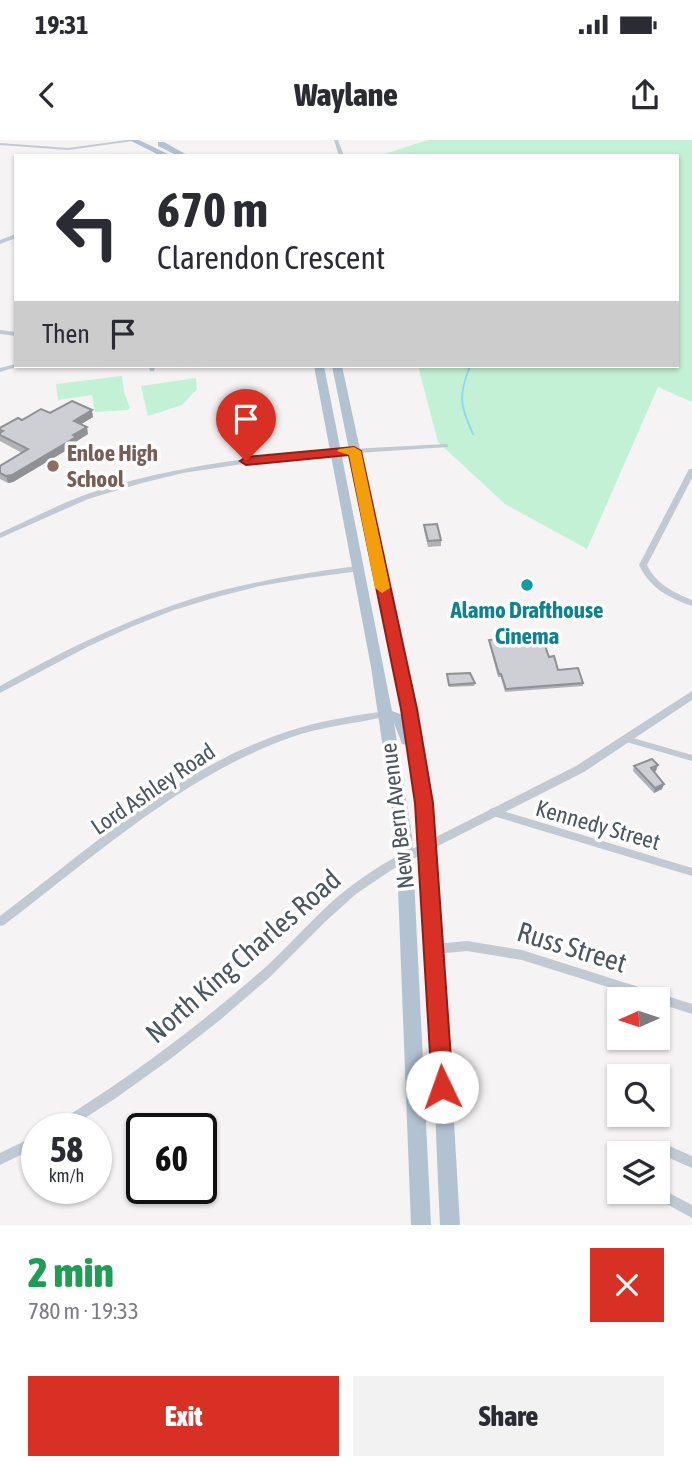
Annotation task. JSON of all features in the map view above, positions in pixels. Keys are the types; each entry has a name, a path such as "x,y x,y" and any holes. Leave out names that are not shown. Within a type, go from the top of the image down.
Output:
{"main road":[{"path":"136,140 164,154"},
{"path":"151,140 181,154"},
{"name":"New Bern Avenue","path":"319,368 373,643 405,856 421,1225"},
{"name":"New Bern Avenue","path":"337,368 409,709 419,771 428,846 450,1225"},
{"path":"348,520 364,559 377,565"},
{"path":"358,569 372,576 387,611"},
{"path":"373,643 386,689 393,702 409,709"},
{"path":"385,714 400,719 419,771"}],"street":[{"path":"0,144 62,150 136,140"},
{"path":"0,536 90,496 138,482 236,463 336,452 446,446"},
{"path":"692,471 643,565 647,576 655,584 692,603"},
{"path":"0,690 104,634 184,603 268,581 358,569"},
{"path":"428,846 554,783 692,695"},
{"name":"Lord Ashley Road","path":"0,922 171,795 212,769 289,734 385,714"},
{"path":"626,739 692,758"},
{"name":"Kennedy Street","path":"493,812 692,872"},
{"name":"North King Charles Road","path":"84,1113 180,1047 269,972 331,908 405,856 428,846"},
{"name":"Russ Street","path":"435,949 467,946 522,955 692,1009"},
{"path":"0,1159 21,1149"},
{"path":"670,1151 692,1162"},
{"path":"670,1200 692,1212"}],"green space":[{"path":"428,140 692,140 692,402 658,387 587,549 505,504 438,442 419,368 679,368 679,154 384,154"},
{"path":"122,376 130,408 128,410 95,412 92,395 58,400 56,384"},
{"path":"196,378 197,389 182,405 148,416 141,386"}],"building":[{"path":"72,401 92,410 74,421 87,427 73,435 76,437 12,475 0,473 0,466 28,449 0,435 3,431 0,428 41,409 50,413"},
{"path":"437,524 441,540 428,541 424,525"},
{"path":"537,635 539,641 543,640 549,657 554,656 558,670 578,668 583,683 506,689 489,640"},
{"path":"470,673 475,683 449,685 447,674"},
{"path":"652,759 658,765 651,768 664,784 655,788 634,766"}],"waterway":[{"path":"469,368 462,400 473,434"}],"slow traffic":[{"path":"344,451 354,451 382,588"}],"place":[{"name":"Enloe High School","path":"53,466"},
{"name":"Alamo Drafthouse Cinema","path":"527,585"}],"route":[{"path":"246,461 354,451 409,709 424,803 442,1087"}]}
